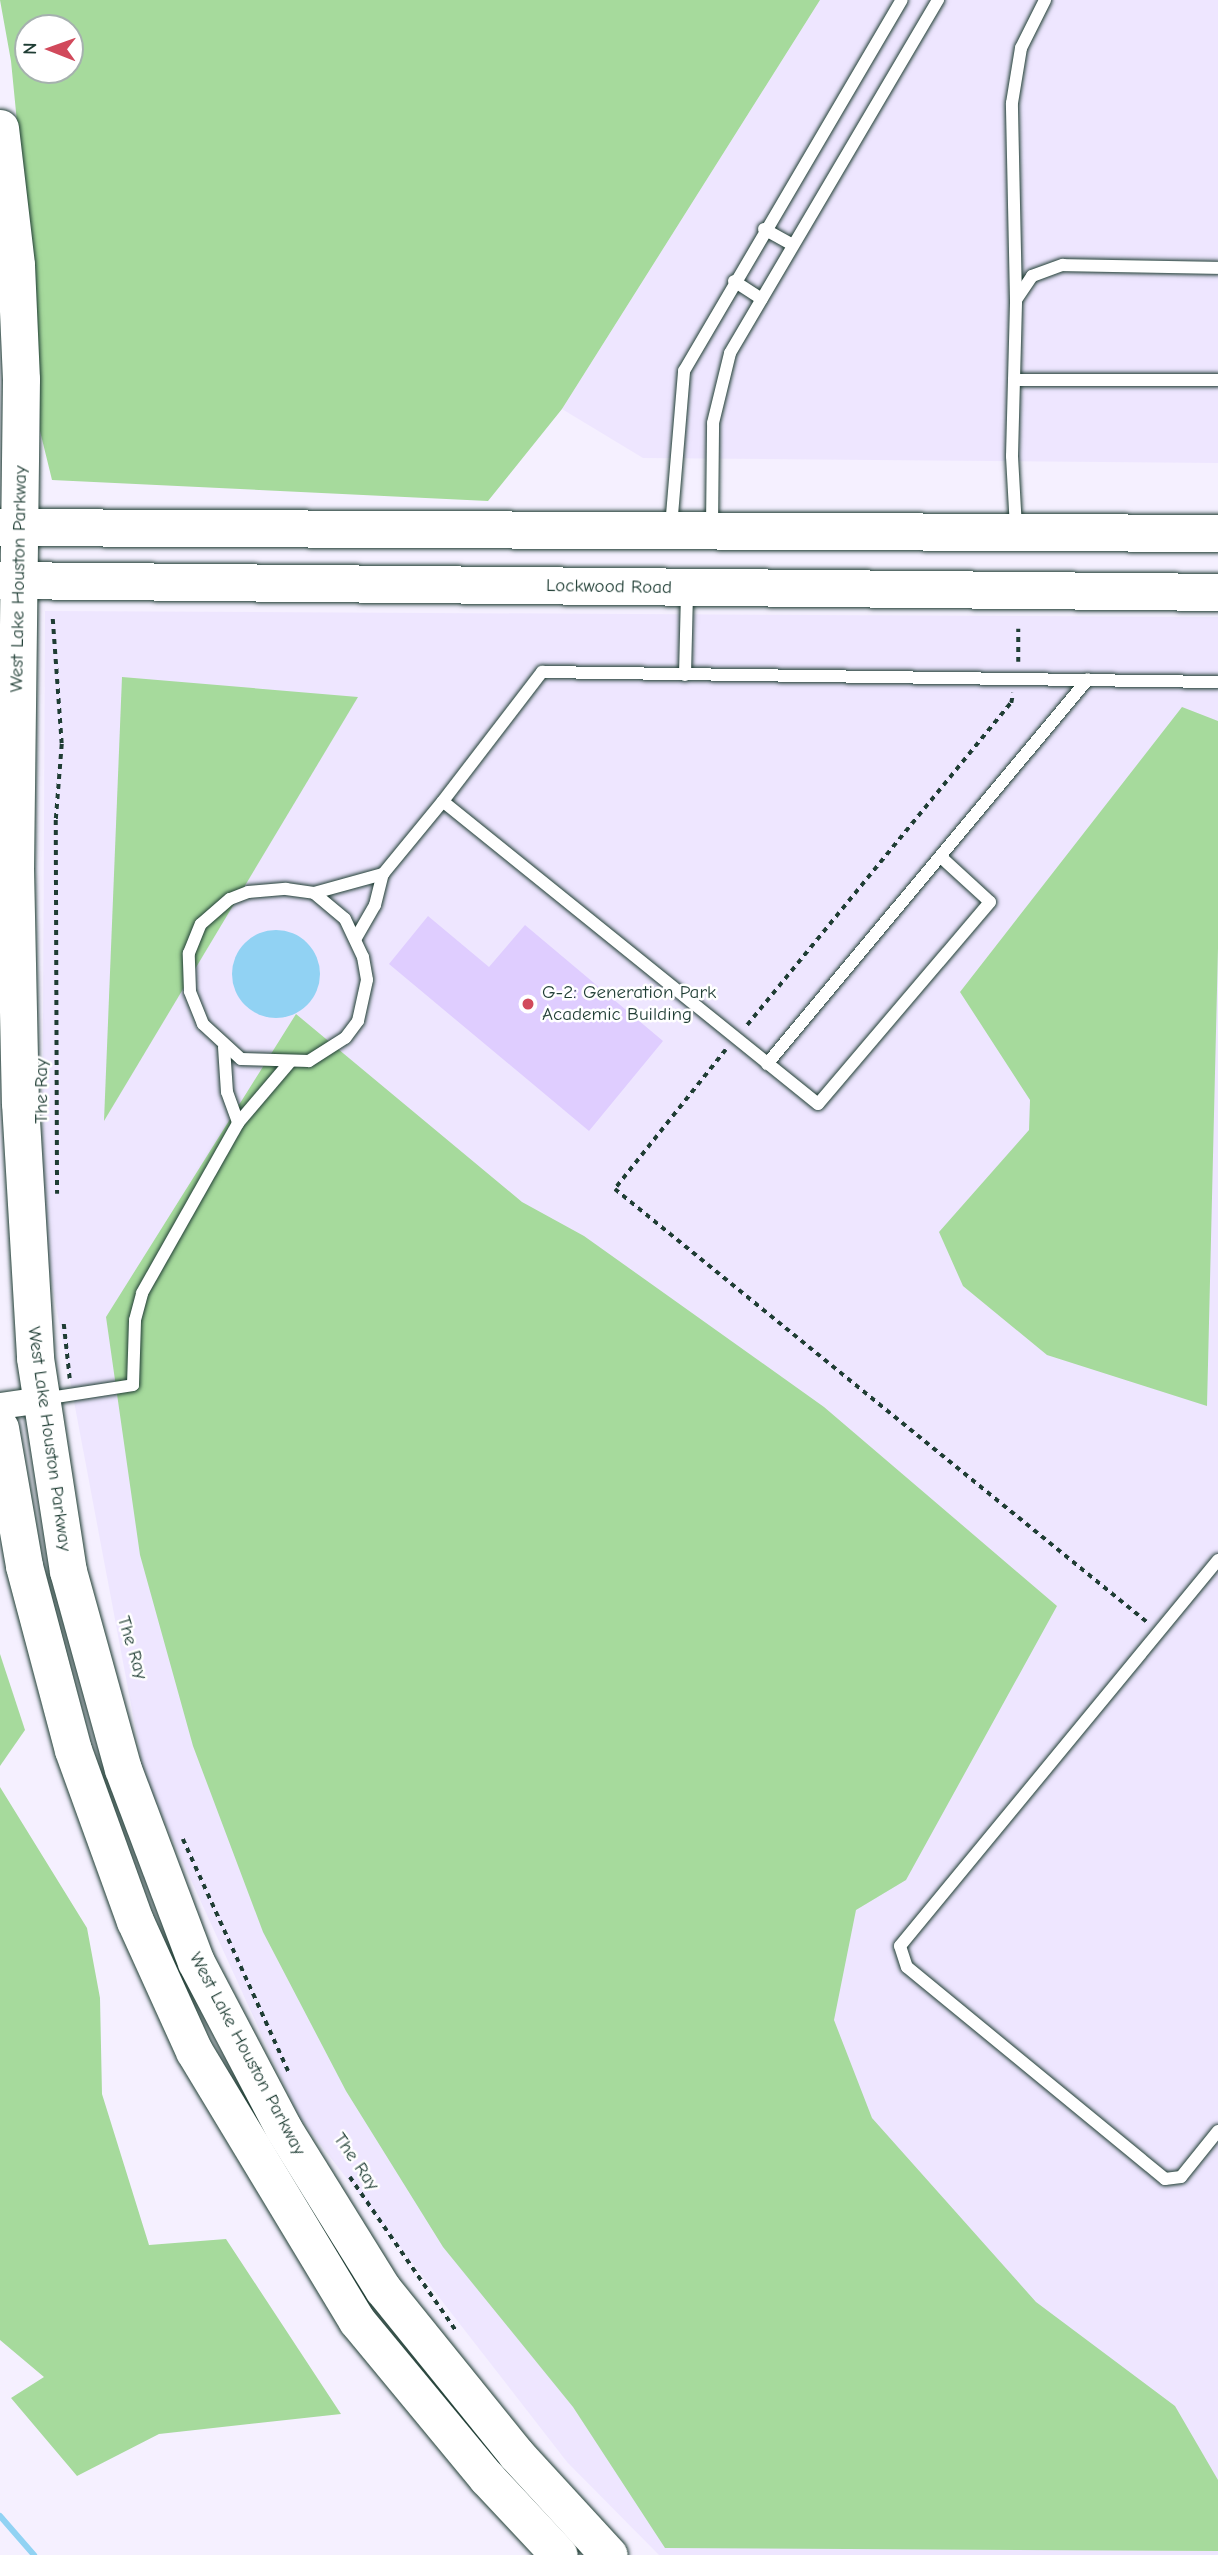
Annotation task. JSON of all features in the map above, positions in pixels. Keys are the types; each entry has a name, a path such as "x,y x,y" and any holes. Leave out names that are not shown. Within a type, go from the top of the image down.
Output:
{"main road":[{"name":"West Lake Houston Parkway","path":"0,128 19,317 10,580 20,1103 57,1397 68,1571 123,1769 196,1962 283,2128 383,2290 516,2454 609,2555"},
{"path":"10,527 670,527 1218,533"},
{"path":"670,527 690,588"},
{"path":"690,588 712,528"},
{"name":"Lockwood Road","path":"10,580 1218,592"},
{"name":"West Lake Houston Parkway","path":"0,1428 24,1566 73,1750 135,1921 194,2051 357,2321 487,2478 559,2555"}],"street":[{"path":"0,1406 57,1397"}],"lane":[{"path":"670,527 684,371 764,229 902,0"},
{"path":"712,528 713,422 719,386 730,353 938,0"},
{"path":"1016,531 1016,300 1012,103 1021,48 1045,0"},
{"path":"764,229 793,245"},
{"path":"1016,300 1032,276 1063,265 1218,268"},
{"path":"734,281 762,299"},
{"path":"1014,380 1218,380"},
{"path":"685,675 690,588"},
{"path":"356,939 375,905 383,874 542,672 1218,682"},
{"path":"767,1064 942,858 1088,679"},
{"path":"443,801 735,1040 818,1104 990,902 942,858"},
{"path":"314,894 345,919 356,939 367,980 358,1021 326,1053 289,1063 241,1059 224,1047 203,1024 190,991 189,953 201,924 230,899 248,892 286,889 314,894 383,874"},
{"path":"224,1047 227,1092 238,1123"},
{"path":"57,1397 133,1385 135,1320 142,1293 238,1123 289,1063"},
{"path":"1218,1560 900,1947 907,1967 1165,2179 1181,2177 1218,2131"}],"path":[{"name":"The Ray","path":"53,619 62,744 56,820 57,1202"},
{"path":"1018,629 1018,677 1011,703 615,1189 1159,1632"},
{"path":"57,1397 64,1318"},
{"path":"179,1832 293,2082"},
{"name":"The Ray","path":"342,2165 459,2334"}],"shaded area":[{"path":"820,0 1218,0 1218,463 643,458 562,409"},
{"path":"45,611 1218,617 1218,2555 659,2555 567,2462 299,2117 145,1779 42,1231"}],"green space":[{"path":"0,0 820,0 562,409 488,501 52,480 40,431 36,316 11,61"},
{"path":"122,677 358,697 104,1121"},
{"path":"1182,707 1218,721 1218,948 1207,1406 1047,1355 963,1286 939,1232 1029,1130 1030,1100 960,992"},
{"path":"296,1014 522,1202 584,1236 824,1407 1057,1606 906,1880 856,1910 834,2020 872,2118 1036,2302 1175,2406 1218,2480 1218,2551 665,2548 573,2407 443,2247 346,2091 263,1932 193,1746 140,1555 106,1317"},
{"path":"0,1654 25,1730 0,1766"},
{"path":"0,1787 87,1928 100,1998 102,2094 149,2245 226,2239 341,2414 159,2434 77,2476 11,2398 44,2377 0,2340"}],"water":[{"path":"276,930 293,934 307,943 316,957 320,974 316,991 307,1005 293,1014 276,1018 259,1014 245,1005 236,991 232,974 236,957 245,943 259,934"}],"building":[{"name":"G-2: Generation Park Academic Building","path":"428,916 489,967 525,925 663,1041 589,1131 389,964"}],"waterway":[{"path":"0,2516 34,2555"}],"place":[{"name":"G-2: Generation Park Academic Building","path":"528,1004"}]}
